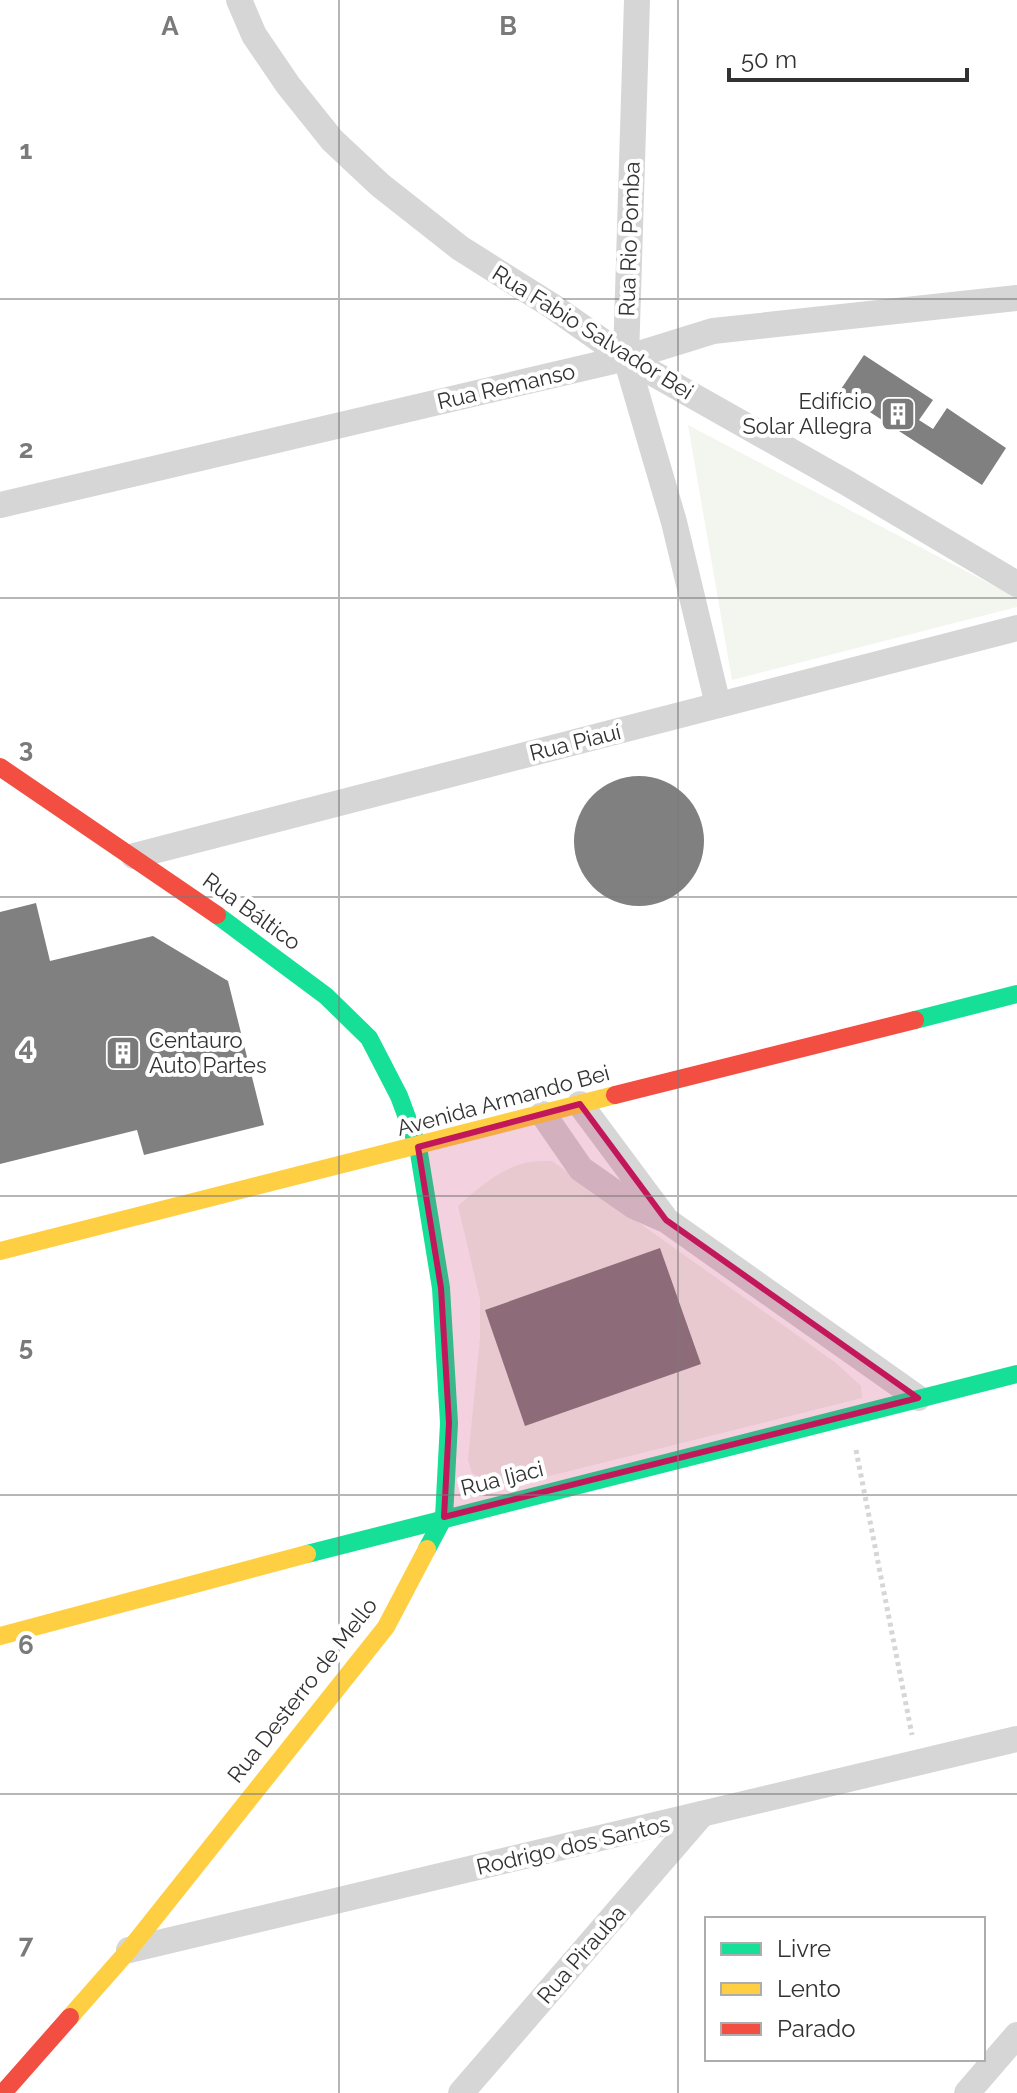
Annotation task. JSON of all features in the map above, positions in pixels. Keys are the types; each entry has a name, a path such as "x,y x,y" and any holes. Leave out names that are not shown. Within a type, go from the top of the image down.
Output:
{"street":[{"name":"Rua Fabio Salvador Bei","path":"239,0 254,35 288,85 332,140 380,185 460,248 552,306 626,358 1017,584"},
{"name":"Rua Rio Pomba","path":"637,0 626,358 674,522 718,705"},
{"name":"Rua Remanso","path":"0,505 626,358 713,331 1017,298"},
{"name":"Rua Piauí","path":"134,856 1017,628"},
{"name":"Rua Báltico","path":"0,767 134,856 326,996 369,1038 399,1096 418,1147"},
{"name":"Avenida Armando Bei","path":"0,1251 1017,994"},
{"path":"580,1104 666,1220"},
{"path":"543,1114 581,1169 634,1206 666,1220 918,1398"},
{"name":"Rua Desterro de Mello","path":"3,2093 129,1950 386,1627 444,1517 449,1423 441,1288 418,1147"},
{"name":"Rua Ijaci","path":"0,1636 444,1517 1017,1374"},
{"name":"Rodrigo dos Santos","path":"129,1950 1017,1739"},
{"name":"Rua Pirauba","path":"461,2093 702,1814"},
{"path":"967,2093 1017,2035"}],"path":[{"path":"850,1418 918,1763"}],"highlighted area":[{"path":"580,1104 666,1220 918,1398 444,1517 449,1423 441,1288 418,1147"}],"shaded area":[{"path":"688,425 1017,598 1017,607 732,680"},
{"path":"552,1161 836,1363 861,1386 862,1398 541,1478 494,1486 472,1473 468,1460 480,1338 480,1299 458,1206 507,1170 528,1162"}],"building":[{"name":"Edifício Solar Allegra","path":"864,355 933,400 919,420 933,429 947,408 1006,448 982,485 839,392"},
{"path":"639,776 664,781 685,795 699,816 704,841 699,866 685,887 664,901 639,906 614,901 593,887 579,866 574,841 579,816 593,795 614,781"},
{"name":"Centauro Auto Partes","path":"36,903 50,961 153,936 228,981 264,1125 144,1155 137,1130 0,1164 0,912"},
{"path":"660,1248 701,1364 525,1426 485,1310"}],"traffic: fast":[{"path":"217,915 326,996 369,1038 399,1096 418,1147 441,1288 449,1423 444,1517 427,1549"},
{"path":"915,1020 1017,994"},
{"path":"307,1554 1017,1374"}],"traffic: slow":[{"path":"0,1251 615,1095"},
{"path":"70,2017 129,1950 386,1627 427,1549"},
{"path":"0,1636 307,1554"}],"traffic: jam":[{"path":"0,767 217,915"},
{"path":"615,1095 915,1020"},
{"path":"3,2093 70,2017"}],"place":[{"name":"Edifício Solar Allegra","path":"898,414"},
{"name":"Centauro Auto Partes","path":"123,1053"}]}
